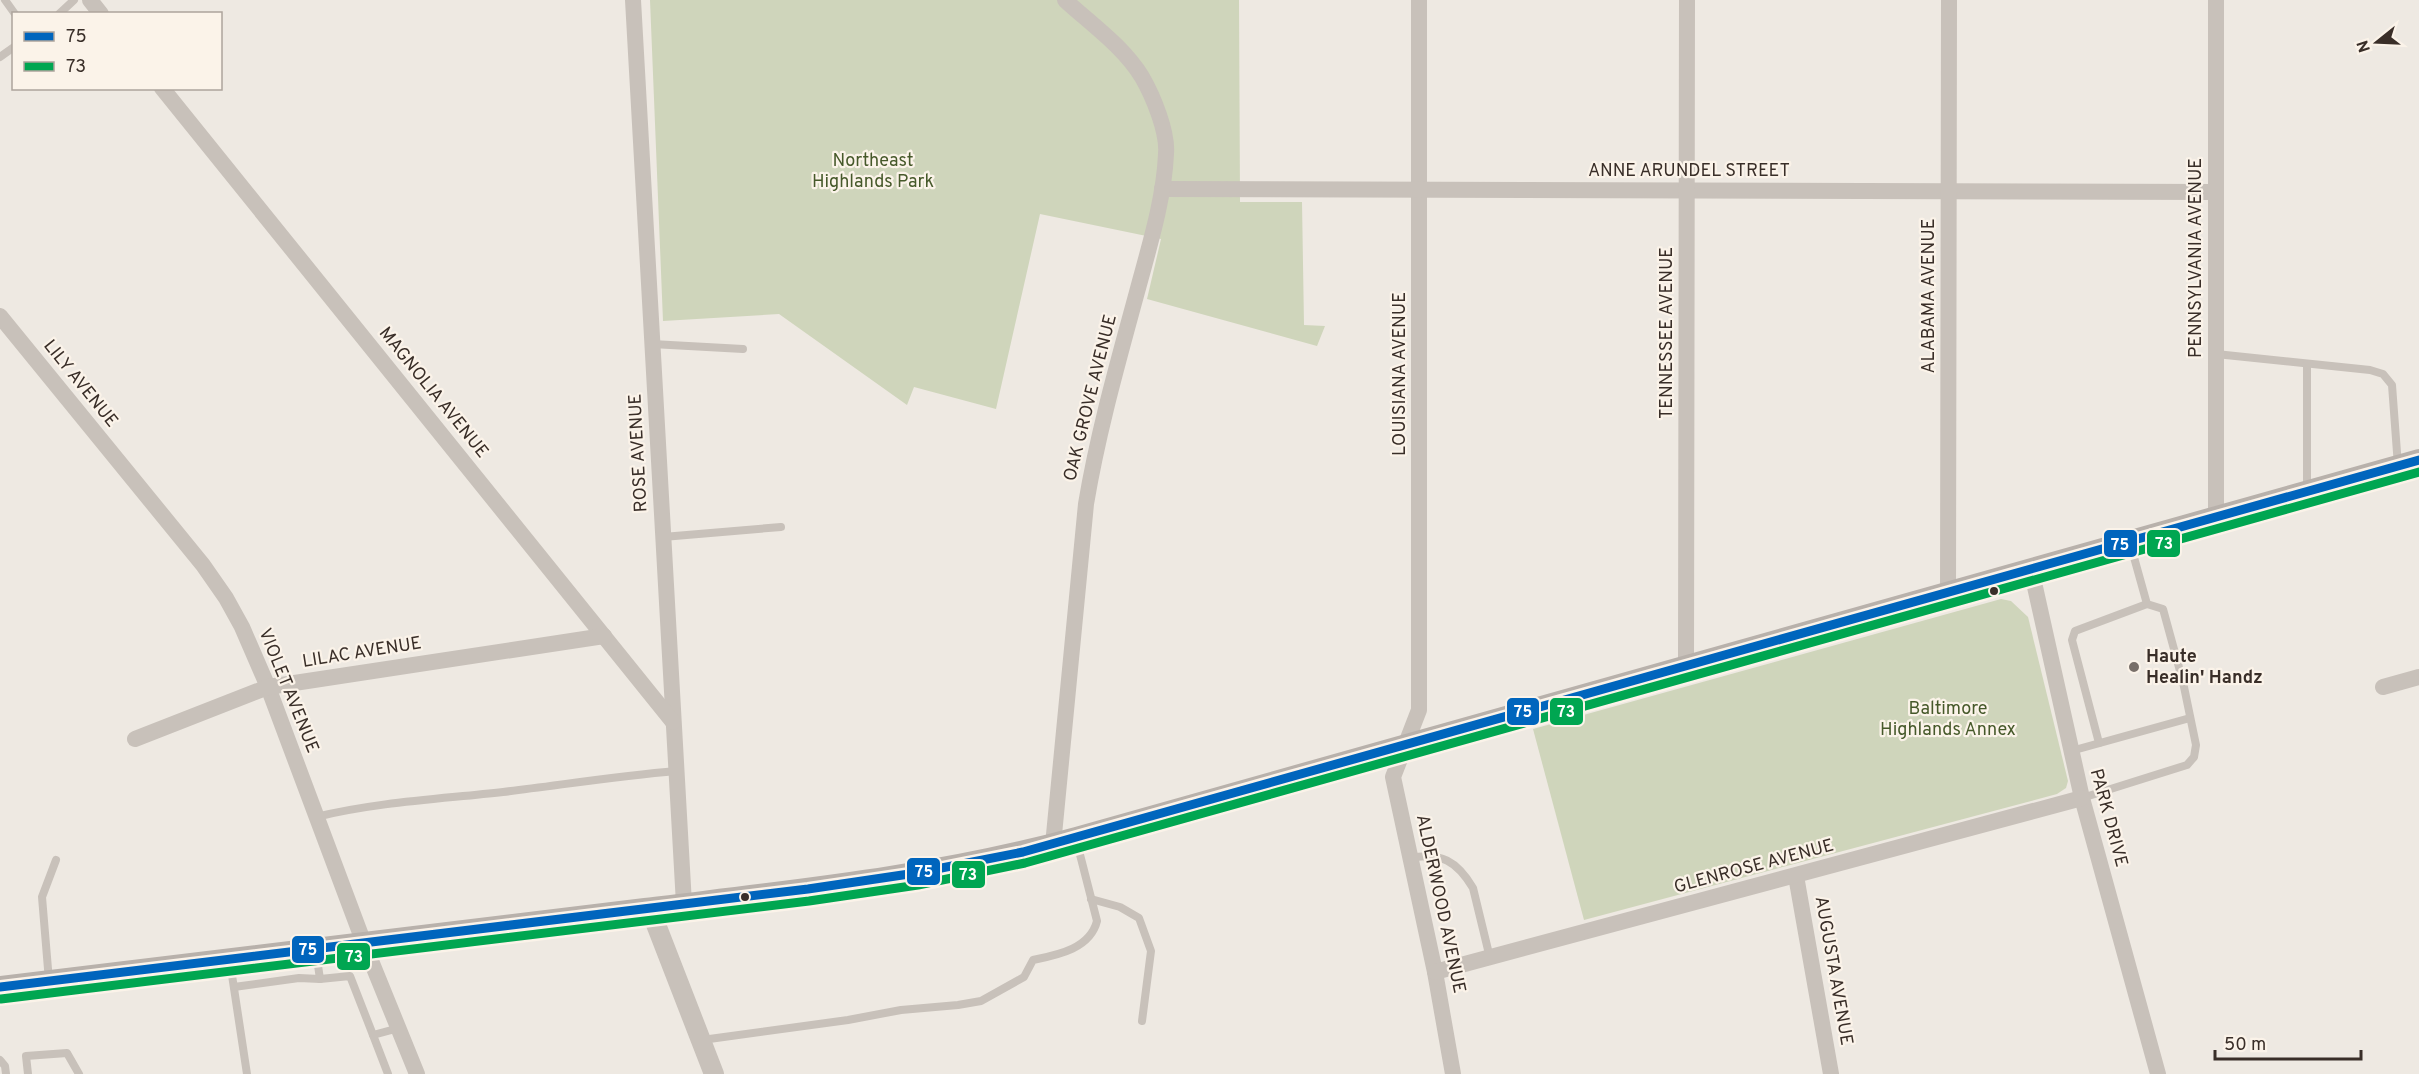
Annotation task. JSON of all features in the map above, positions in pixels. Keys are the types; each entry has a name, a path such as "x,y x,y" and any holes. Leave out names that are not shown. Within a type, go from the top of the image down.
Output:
{"main road":[{"path":"0,987 365,946 891,878 985,861 1053,845 2408,463"}],"street":[{"path":"90,0 99,12"},
{"name":"ROSE AVENUE","path":"633,0 684,904"},
{"name":"OAK GROVE AVENUE","path":"1053,845 1088,492 1095,448 1151,242 1167,152 1159,115 1142,77 1125,54 1065,0"},
{"name":"LOUISIANA AVENUE","path":"1406,745 1419,710 1419,0"},
{"name":"TENNESSEE AVENUE","path":"1686,0 1686,666"},
{"name":"ALABAMA AVENUE","path":"1948,593 1949,0"},
{"name":"PENNSYLVANIA AVENUE","path":"2216,0 2216,516"},
{"name":"MAGNOLIA AVENUE","path":"164,90 673,722"},
{"name":"ANNE ARUNDEL STREET","path":"1162,189 2216,192"},
{"name":"LILY AVENUE","path":"0,316 131,476"},
{"name":"VIOLET AVENUE","path":"131,476 203,565 226,598 242,627 268,687 365,946 417,1074"},
{"name":"PARK DRIVE","path":"2031,569 2082,798 2158,1074"},
{"name":"LILAC AVENUE","path":"135,739 268,687 604,636"},
{"path":"2383,687 2419,677"},
{"name":"ALDERWOOD AVENUE","path":"1406,745 1393,777 1436,972 1453,1074"},
{"name":"GLENROSE AVENUE","path":"1436,972 2082,798"},
{"name":"AUGUSTA AVENUE","path":"1796,876 1831,1074"},
{"path":"650,909 714,1074"}],"lane":[{"path":"61,12 74,0"},
{"path":"652,344 743,349"},
{"path":"2216,354 2370,370 2383,374 2392,385 2408,463"},
{"path":"2307,363 2307,491"},
{"path":"663,537 782,527"},
{"path":"2130,541 2147,604"},
{"path":"2082,798 2187,765 2194,758 2196,746 2183,682 2163,609 2147,604 2075,631 2072,640 2099,743"},
{"path":"2071,751 2190,718"},
{"path":"316,817 375,806 522,790 598,778 676,771"},
{"path":"700,1041 848,1020 901,1010 981,1001 1024,977 1033,960 1064,953 1085,940 1096,927 1097,921 1076,838"},
{"path":"1410,858 1424,856 1448,861 1467,878 1473,888 1490,957"},
{"path":"49,982 42,897 56,860"},
{"path":"1091,898 1120,907 1139,918 1151,951 1142,1021"},
{"path":"316,951 320,979"},
{"path":"230,961 247,1074"},
{"path":"234,987 299,978 320,979 351,976 388,1074"},
{"path":"373,1035 399,1028"},
{"path":"28,1074 26,1056 66,1053 79,1074"},
{"path":"0,1060 5,1066 6,1074"}],"green space":[{"name":"Northeast Highlands Park","path":"650,0 1239,0 1240,202 1302,202 1304,325 1325,326 1317,346 1147,299 1161,239 1040,214 996,409 914,387 907,405 779,314 663,321"},
{"name":"Baltimore Highlands Annex","path":"2001,599 2011,601 2028,617 2068,781 2066,788 2057,794 1584,920 1533,729"}],"transit line":[{"name":"75","path":"0,987 808,889 916,873 1023,852 2419,460"},
{"name":"73","path":"1,999 809,901 918,885 1025,863 2419,472"}],"place":[{"name":"Haute Healin' Handz","path":"2134,667"}]}
